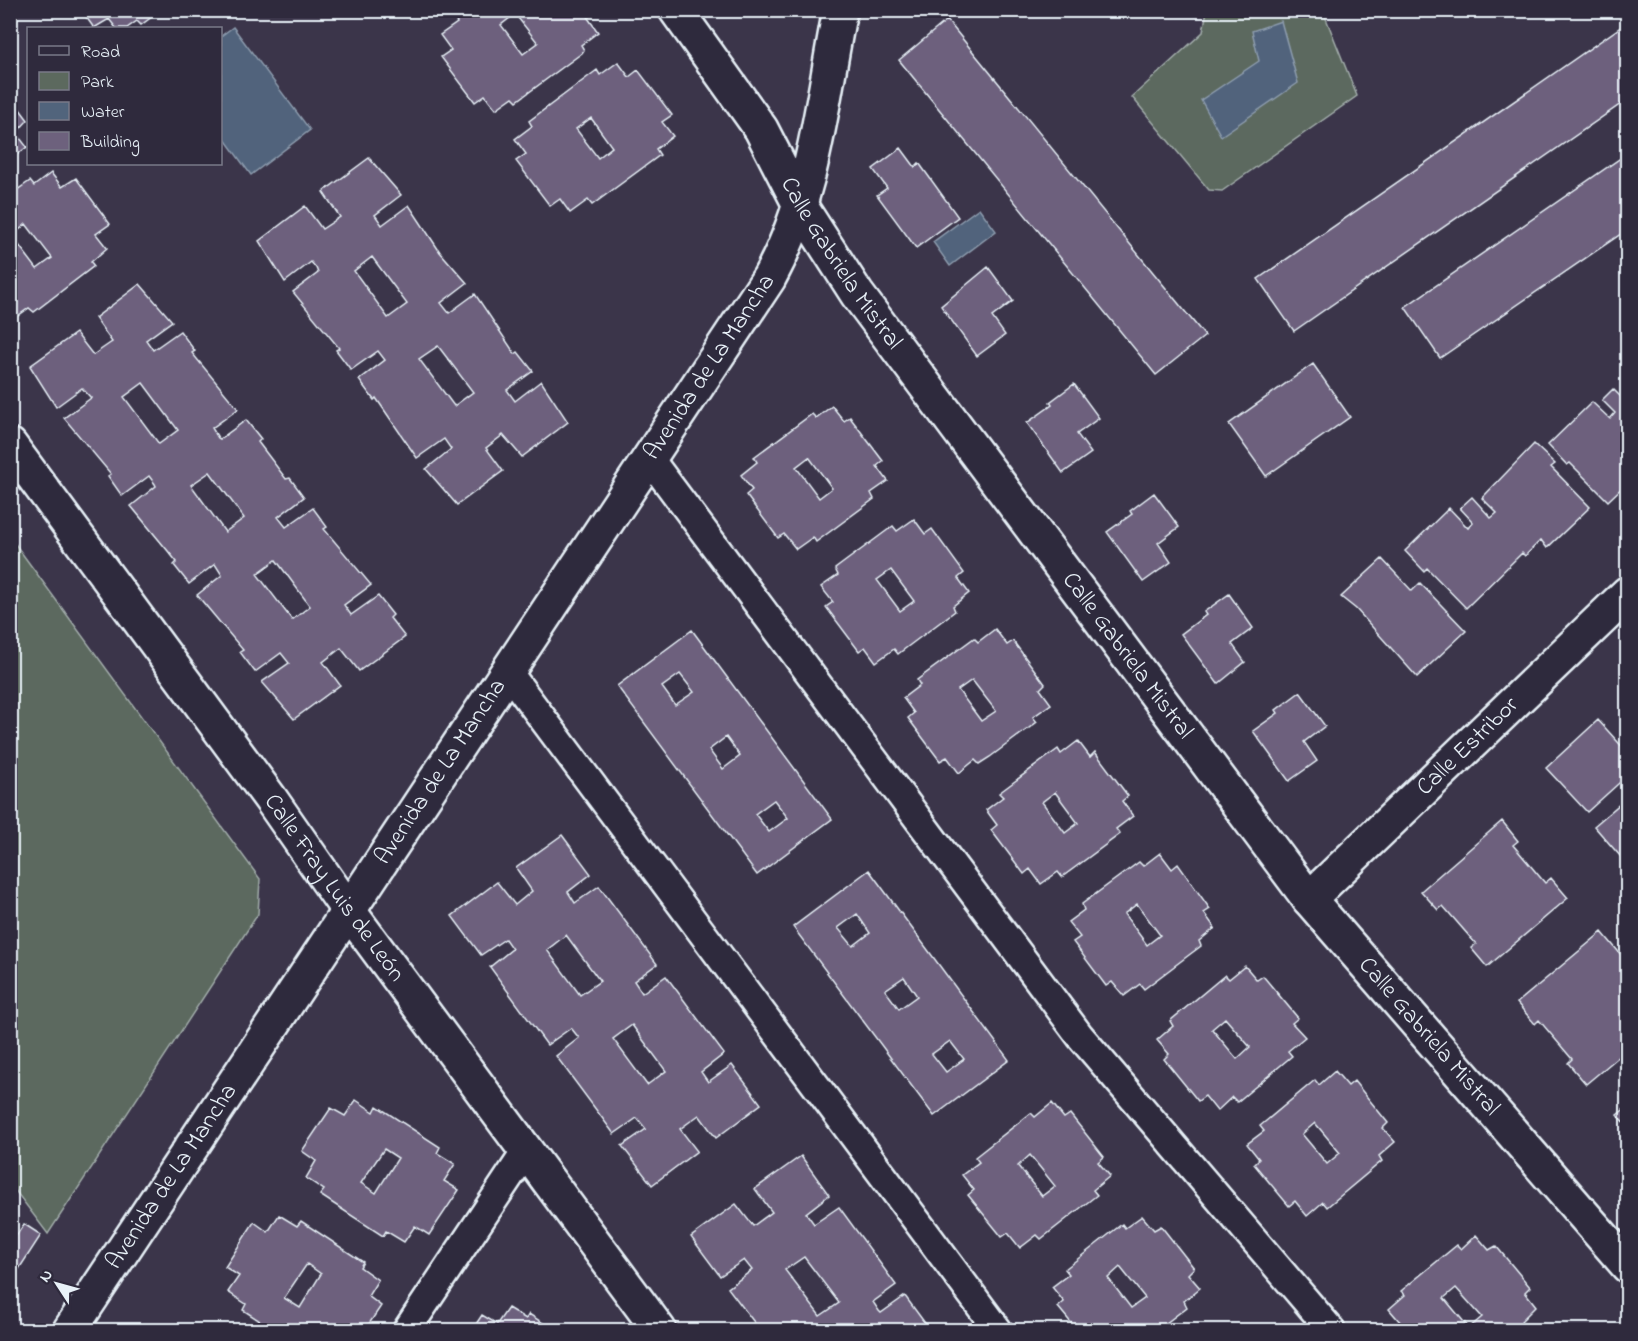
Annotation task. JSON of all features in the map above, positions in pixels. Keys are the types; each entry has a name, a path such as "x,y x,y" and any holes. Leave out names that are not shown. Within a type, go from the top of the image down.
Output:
{"street":[{"name":"Calle Gabriela Mistral","path":"676,10 761,129 801,207 886,335 1309,899 1628,1266"},
{"name":"Avenida de La Mancha","path":"70,1330 769,278 788,244 801,207 840,10"},
{"name":"Calle Fray Luis de León","path":"10,446 270,798 348,910 660,1330"},
{"name":"Calle Estribor","path":"1309,899 1624,603"}],"lane":[{"path":"649,458 1080,1036 1331,1330"},
{"path":"508,672 998,1330"},
{"path":"407,1330 527,1150"}],"green space":[{"path":"1207,10 1323,11 1357,96 1222,191 1209,190 1132,97 1203,32"},
{"path":"10,537 260,879 258,914 48,1234 11,1185"}],"water":[{"path":"1281,21 1298,83 1221,136 1201,100 1259,61 1252,31"},
{"path":"233,27 310,130 251,175 222,135 222,35"},
{"path":"979,208 996,231 950,266 933,242"}],"building":[{"path":"81,10 161,10 141,25 137,21 128,27 115,27 109,19 93,27"},
{"path":"462,10 596,10 588,18 598,32 581,45 584,50 582,53 517,101 513,97 496,109 485,95 475,102 441,57 451,50 440,35 457,23 454,18","holes":["515,14 538,43 523,54 501,25"]},
{"path":"947,20 1205,336 1156,375 899,60"},
{"path":"1628,22 1628,99 1294,331 1258,279"},
{"path":"618,62 629,77 638,70 672,115 662,122 673,136 656,149 660,155 592,205 588,200 570,213 560,199 550,206 516,161 526,154 515,139 532,126 529,121 597,70 600,75","holes":["591,118 612,147 598,158 576,129"]},
{"path":"10,96 27,119 16,133 27,147 10,160"},
{"path":"901,148 915,167 919,163 958,217 916,248 877,195 887,188 873,169"},
{"path":"1628,153 1628,229 1440,358 1405,307"},
{"path":"369,158 401,195 375,215 382,225 409,205 440,252 467,283 441,303 449,313 475,294 515,354 518,352 533,371 507,390 515,401 541,381 568,422 522,457 503,435 486,448 503,471 457,505 426,469 451,449 444,439 417,458 376,398 374,400 359,380 385,360 378,351 351,370 336,350 339,348 293,292 318,273 316,268 311,262 285,282 259,241 305,206 322,229 340,217 323,192","holes":["372,257 407,304 388,318 354,271","438,346 473,392 454,406 419,359"]},
{"path":"51,173 62,187 76,178 110,224 96,234 107,248 91,262 94,266 34,312 29,308 12,320 10,195 30,181 34,186","holes":["26,224 52,258 37,269 12,236"]},
{"path":"988,267 1013,301 992,317 1005,335 977,356 941,306"},
{"path":"140,284 172,321 146,340 153,350 180,331 195,351 192,353 238,409 212,428 218,438 220,439 246,420 261,439 258,442 286,479 290,478 304,497 278,517 286,527 313,508 327,527 324,529 371,585 344,605 351,615 378,596 393,615 390,618 405,637 359,671 341,648 323,662 340,685 294,719 262,682 289,663 281,653 255,672 240,652 243,650 197,595 222,575 215,564 189,584 174,565 177,562 131,506 156,486 149,476 122,496 108,476 111,474 64,418 91,398 82,388 56,407 30,366 76,333 93,355 112,342 95,318","holes":["143,383 178,430 159,444 124,397","210,472 244,518 225,532 191,485","276,560 310,606 292,620 257,574"]},
{"path":"1313,364 1350,417 1266,476 1229,424"},
{"path":"1074,384 1099,418 1077,434 1091,453 1063,473 1027,423 1052,405 1050,402"},
{"path":"1613,389 1628,404 1628,482 1608,501 1570,463 1567,465 1548,445 1592,402 1610,419 1615,413 1602,400"},
{"path":"832,406 844,421 850,417 883,461 877,466 888,481 871,493 874,499 816,542 813,537 796,549 784,534 778,538 746,495 752,490 741,475 757,462 754,457 812,414 816,418","holes":["809,457 832,488 819,498 796,467"]},
{"path":"1534,444 1555,464 1551,467 1590,507 1547,548 1541,540 1525,556 1522,553 1466,608 1427,568 1424,571 1405,551 1449,508 1468,528 1473,522 1460,508 1472,497 1491,518 1497,513 1482,498"},
{"path":"1154,493 1179,527 1158,543 1171,562 1143,582 1107,532 1132,514 1130,511"},
{"path":"914,519 925,534 932,529 964,573 958,578 969,593 953,606 955,611 898,654 894,649 876,662 865,647 859,651 826,607 833,602 821,587 838,575 835,569 893,526 897,531","holes":["891,570 914,601 900,611 877,580"]},
{"path":"1382,559 1412,591 1420,583 1466,631 1417,677 1356,609 1341,597"},
{"path":"1229,594 1253,628 1232,644 1245,662 1218,684 1181,634 1206,615 1204,612"},
{"path":"995,629 1007,645 1013,641 1045,684 1040,689 1051,704 1033,717 1037,722 990,757 979,764 975,760 959,773 947,757 940,761 908,718 914,713 903,698 920,685 917,680 974,638 978,642","holes":["972,680 996,711 981,721 958,690"]},
{"path":"692,630 832,819 757,875 617,686","holes":["680,674 694,692 675,705 662,687","726,737 740,756 723,769 709,750","774,800 788,818 769,832 755,814"]},
{"path":"1300,692 1325,726 1304,742 1317,761 1289,781 1253,731 1278,713 1276,710"},
{"path":"1598,720 1628,753 1628,775 1587,812 1546,768"},
{"path":"1078,741 1090,757 1095,752 1128,796 1122,801 1133,816 1116,829 1120,834 1062,877 1058,872 1041,884 1030,869 1024,874 991,830 997,825 986,810 1003,797 999,793 1058,749 1061,754","holes":["1055,792 1078,823 1065,833 1042,802"]},
{"path":"1628,797 1628,865 1594,826"},
{"path":"1502,821 1518,841 1513,845 1545,883 1551,878 1568,898 1487,967 1471,948 1476,944 1443,906 1438,910 1421,891"},
{"path":"562,835 591,874 568,892 575,903 599,886 657,964 634,981 642,993 666,976 724,1054 701,1072 708,1082 732,1065 761,1104 716,1138 699,1115 692,1120 680,1129 697,1151 652,1185 622,1146 646,1129 637,1118 614,1134 556,1056 579,1038 571,1028 547,1045 490,967 512,949 505,939 481,955 452,916 497,882 515,905 532,891 516,868","holes":["566,935 600,981 580,995 547,950","632,1025 666,1071 647,1085 613,1039"]},
{"path":"1160,853 1172,869 1178,864 1210,909 1204,913 1215,928 1199,941 1201,946 1144,989 1140,984 1124,996 1112,982 1106,986 1073,942 1080,937 1068,922 1084,910 1082,904 1139,862 1143,866","holes":["1137,904 1160,935 1147,945 1124,914"]},
{"path":"869,870 1009,1060 934,1116 793,927","holes":["857,914 870,933 853,946 838,928","904,977 917,996 899,1009 885,990","950,1041 964,1059 946,1072 932,1054"]},
{"path":"1602,932 1628,963 1628,1049 1586,1084 1568,1063 1572,1059 1539,1020 1535,1024 1517,1003"},
{"path":"1245,966 1257,980 1263,976 1298,1018 1292,1023 1305,1037 1288,1051 1292,1056 1237,1102 1232,1097 1217,1111 1205,1096 1198,1101 1164,1059 1169,1054 1157,1040 1173,1026 1170,1021 1225,975 1229,979","holes":["1225,1018 1250,1047 1237,1059 1212,1029"]},
{"path":"1335,1071 1348,1086 1354,1081 1388,1123 1383,1128 1395,1142 1379,1156 1382,1161 1327,1207 1323,1202 1307,1216 1295,1201 1289,1206 1254,1164 1259,1159 1247,1144 1264,1131 1260,1126 1315,1080 1319,1085","holes":["1315,1123 1340,1153 1327,1164 1302,1134"]},
{"path":"356,1100 374,1112 377,1106 440,1147 437,1153 455,1164 444,1181 459,1190 429,1235 415,1226 404,1242 386,1231 383,1236 320,1195 324,1190 306,1178 316,1161 302,1151 331,1108 345,1116","holes":["384,1149 398,1158 376,1193 361,1183"]},
{"path":"1052,1103 1064,1118 1070,1114 1104,1157 1098,1162 1110,1176 1093,1190 1097,1195 1041,1239 1037,1235 1020,1248 1008,1233 1002,1237 968,1195 974,1190 962,1175 979,1162 975,1157 1031,1113 1035,1117","holes":["1030,1155 1055,1186 1042,1196 1018,1166"]},
{"path":"1628,1106 1628,1127 1617,1115"},
{"path":"801,1156 829,1195 806,1213 814,1224 839,1207 896,1285 873,1302 879,1311 881,1313 905,1296 930,1330 760,1330 728,1288 752,1270 744,1260 720,1276 691,1237 736,1204 753,1226 772,1212 755,1189","holes":["804,1257 839,1303 820,1316 785,1270"]},
{"path":"279,1215 297,1226 301,1221 363,1262 360,1267 378,1280 368,1296 381,1306 365,1330 274,1330 243,1310 246,1304 228,1292 239,1276 225,1267 254,1222 268,1232","holes":["307,1264 321,1274 300,1308 284,1298"]},
{"path":"1142,1216 1154,1230 1161,1226 1194,1268 1188,1274 1200,1288 1184,1301 1187,1307 1157,1330 1077,1330 1058,1307 1064,1302 1052,1287 1069,1274 1065,1269 1122,1224 1125,1228","holes":["1120,1267 1145,1298 1131,1308 1108,1278"]},
{"path":"24,1224 41,1235 17,1272 10,1267 10,1245"},
{"path":"1476,1235 1489,1250 1496,1246 1530,1287 1525,1292 1536,1306 1521,1321 1524,1325 1517,1330 1397,1330 1395,1328 1401,1323 1389,1309 1405,1295 1401,1291 1457,1245 1461,1249","holes":["1456,1288 1482,1317 1469,1328 1444,1298"]},
{"path":"508,1308 526,1319 529,1314 554,1330 472,1330 482,1315 497,1324"}]}
